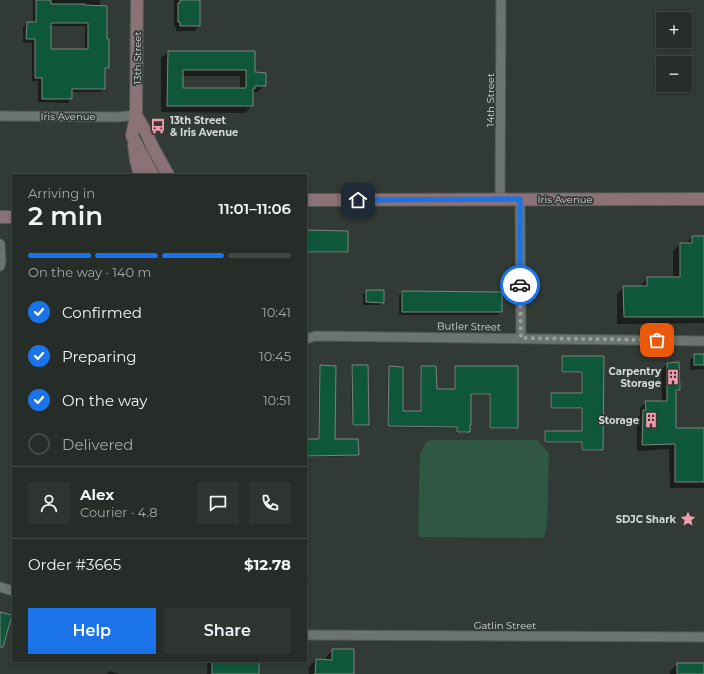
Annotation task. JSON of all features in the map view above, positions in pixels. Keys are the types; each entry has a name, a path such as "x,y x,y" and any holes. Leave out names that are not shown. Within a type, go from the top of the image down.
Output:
{"street":[{"name":"13th Street","path":"132,136 136,115 137,0"},
{"name":"14th Street","path":"500,199 502,0"},
{"name":"Iris Avenue","path":"0,116 118,117 136,115"},
{"path":"136,115 167,174"},
{"path":"132,136 140,174"},
{"path":"132,136 153,174"},
{"path":"520,199 521,338"},
{"name":"Iris Avenue","path":"307,200 704,199"},
{"path":"0,217 12,217"},
{"path":"0,244 0,266"},
{"name":"Butler Street","path":"307,339 316,336 704,340"},
{"path":"0,587 12,591"},
{"name":"Gatlin Street","path":"307,635 704,636"}],"green space":[{"path":"431,440 537,440 549,453 547,524 544,538 420,537 418,533 420,453 426,442"}],"building":[{"path":"36,0 51,0 51,4 85,4 107,6 109,68 105,68 105,89 72,89 72,99 42,99 42,78 35,78 35,39 26,39 27,22 36,22","holes":["51,23 88,23 88,49 51,49"]},
{"path":"180,0 200,0 200,26 180,26 180,22 178,22 178,3 180,3"},
{"path":"168,51 255,51 255,72 266,73 266,86 255,86 255,89 253,89 253,106 167,106","holes":["183,70 246,70 246,88 183,88"]},
{"path":"307,230 348,231 348,252 307,252"},
{"path":"692,236 704,236 704,317 624,317 623,286 647,286 647,277 680,277 680,243 692,243"},
{"path":"366,290 384,290 384,303 366,302"},
{"path":"402,291 502,292 502,312 402,312"},
{"path":"694,354 704,354 704,365 694,365"},
{"path":"562,356 604,356 603,450 582,450 582,442 545,442 545,431 582,431 582,408 551,408 551,393 582,393 582,372 562,372"},
{"path":"679,362 680,390 676,390 676,428 704,428 704,482 675,482 675,444 642,445 643,410 646,410 645,401 667,401 667,363"},
{"path":"320,365 336,366 335,439 358,439 359,455 307,456 307,439 319,439"},
{"path":"352,365 368,365 369,425 353,425"},
{"path":"389,366 403,367 403,411 421,411 421,366 436,366 437,389 455,389 455,366 518,366 518,428 490,428 490,394 471,394 470,432 457,432 457,427 388,426"},
{"path":"0,612 12,615 3,647 0,647"},
{"path":"332,649 354,649 354,674 315,674 316,659 332,660"},
{"path":"212,662 259,662 259,674 212,674"},
{"path":"677,663 704,663 704,674 677,674"}],"way so far":[{"path":"520,285 521,338 657,340"}],"place":[{"name":"13th Street & Iris Avenue","path":"158,126"},
{"name":"Carpentry Storage","path":"673,377"},
{"name":"Storage","path":"651,420"},
{"name":"SDJC Shark","path":"688,519"}],"route":[{"path":"358,200 520,199 520,285"}]}
